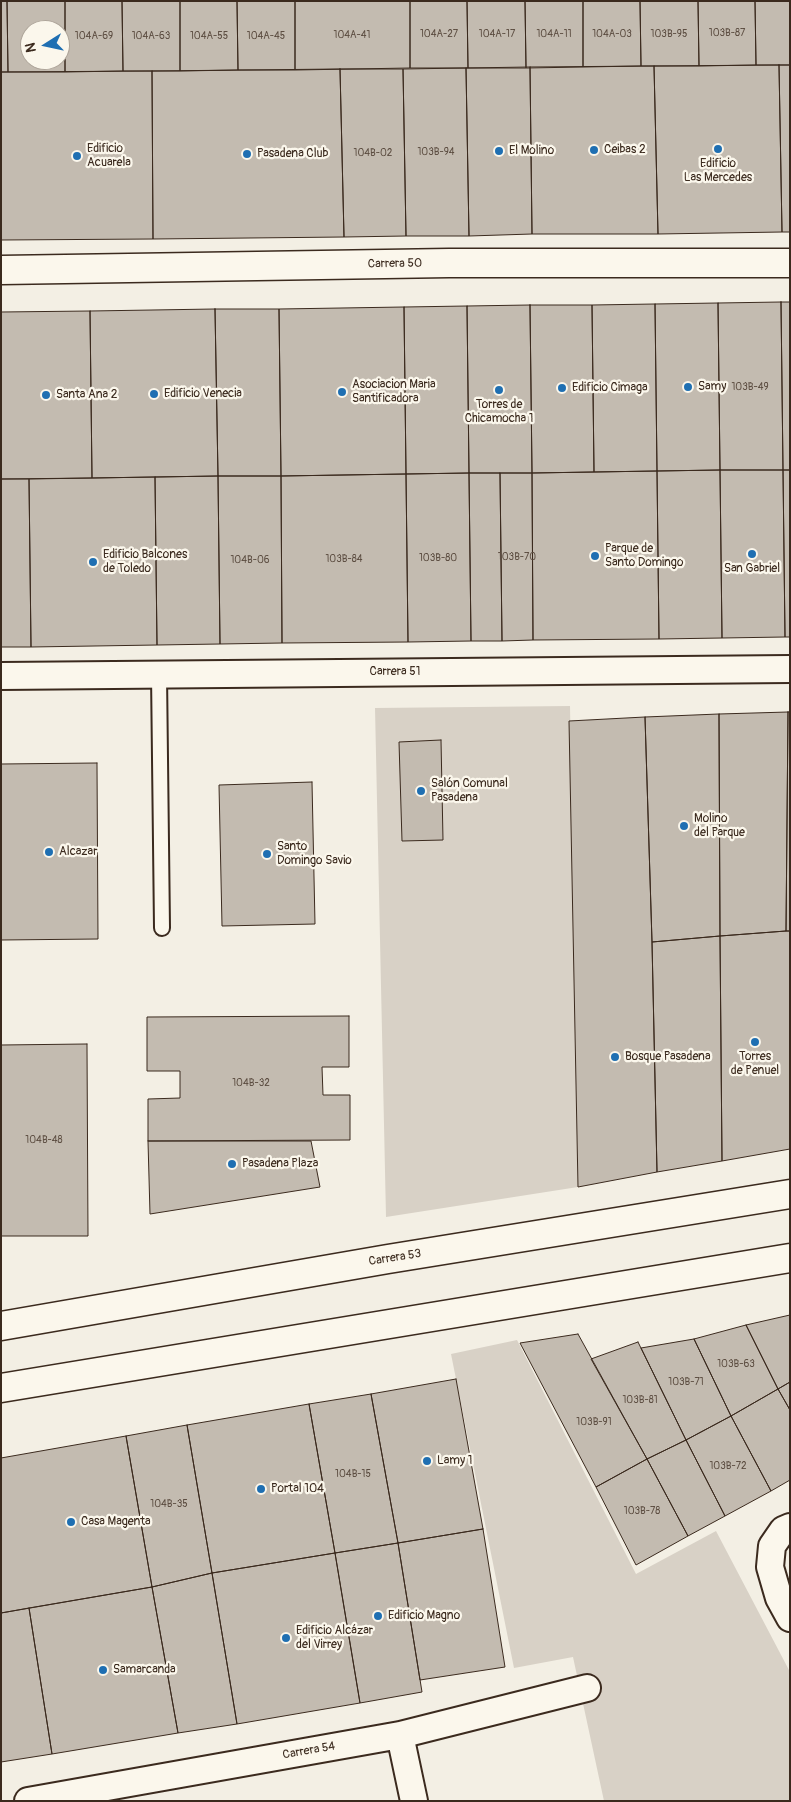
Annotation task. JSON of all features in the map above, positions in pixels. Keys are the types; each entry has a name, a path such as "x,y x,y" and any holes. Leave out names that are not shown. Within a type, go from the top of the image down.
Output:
{"main road":[{"name":"Carrera 50","path":"1,270 449,263 790,263"},
{"name":"Carrera 53","path":"1,1326 698,1207 790,1194"},
{"path":"1,1388 790,1258"}],"street":[{"name":"Carrera 51","path":"1,676 790,669"},
{"path":"790,1526 783,1530 772,1546 770,1567 779,1598 790,1618"},
{"name":"Carrera 54","path":"43,1799 400,1735 587,1688"},
{"path":"400,1735 414,1801"}],"lane":[{"path":"159,674 162,928"}],"shaded area":[{"path":"570,706 578,1187 386,1217 375,708"},
{"path":"517,1340 636,1574 716,1531 790,1672 790,1801 604,1801 573,1657 514,1668 451,1354"}],"building":[{"path":"1,1 7,1 8,72 1,72"},
{"path":"7,1 65,1 65,20 20,20 20,70 65,70 65,72 8,72"},
{"path":"65,1 122,1 123,71 65,72 65,70 70,70 70,20 65,20"},
{"path":"122,1 180,1 180,71 123,71"},
{"path":"180,1 237,1 238,70 180,71"},
{"path":"237,1 295,1 295,70 238,70"},
{"path":"295,1 410,1 410,68 295,70"},
{"path":"410,1 467,1 468,68 410,68"},
{"path":"467,1 525,1 526,68 468,68"},
{"path":"525,1 583,1 583,67 526,68"},
{"path":"583,1 640,1 641,66 583,67"},
{"path":"640,1 698,1 699,66 641,66"},
{"path":"698,1 755,1 756,65 699,66"},
{"path":"755,1 790,1 790,65 756,65"},
{"name":"Edificio Las Mercedes","path":"779,65 782,232 658,234 654,66"},
{"path":"779,65 790,65 790,232 782,232"},
{"name":"Ceibas 2","path":"654,66 658,234 532,234 530,67"},
{"name":"El Molino","path":"530,67 532,234 469,236 466,68"},
{"path":"466,68 469,236 406,236 403,69"},
{"name":"Pasadena Club","path":"340,69 344,237 153,239 152,71"},
{"path":"340,69 403,69 406,236 344,237"},
{"name":"Edificio Acuarela","path":"152,71 153,239 1,240 1,72"},
{"path":"781,302 783,470 720,470 718,303"},
{"path":"781,302 790,302 790,470 783,470"},
{"name":"Samy","path":"718,303 720,470 657,471 655,304"},
{"path":"655,304 657,471 594,472 592,305"},
{"name":"Edificio Cimaga","path":"530,305 592,305 594,472 532,473"},
{"name":"Torres de Chicamocha 1","path":"530,305 532,473 469,473 467,306"},
{"path":"467,306 469,473 406,474 404,307"},
{"name":"Asociacion Maria Santificadora","path":"404,307 406,474 281,476 279,309"},
{"name":"Edificio Venecia","path":"215,309 218,476 92,478 90,311"},
{"path":"215,309 279,309 281,476 218,476"},
{"name":"Santa Ana 2","path":"90,311 92,478 1,479 1,312"},
{"name":"San Gabriel","path":"720,470 783,470 785,637 722,638"},
{"path":"720,470 722,638 659,639 657,471"},
{"path":"783,470 790,470 790,637 785,637"},
{"name":"Parque de Santo Domingo","path":"657,471 659,639 533,640 532,473"},
{"path":"469,473 471,641 408,642 406,474"},
{"path":"469,473 500,473 502,641 471,641"},
{"path":"500,473 532,473 533,640 502,641"},
{"path":"406,474 408,642 282,643 281,476"},
{"path":"218,476 281,476 282,643 220,644"},
{"path":"218,476 220,644 157,645 155,477"},
{"name":"Edificio Balcones de Toledo","path":"155,477 157,645 31,647 29,479"},
{"path":"1,479 29,479 31,647 1,647"},
{"path":"788,712 786,931 720,936 719,714"},
{"path":"788,712 790,712 790,931 786,931"},
{"name":"Molino del Parque","path":"719,714 720,936 652,942 645,717"},
{"name":"Bosque Pasadena","path":"645,717 657,1172 578,1187 569,721"},
{"name":"Salón Comunal Pasadena","path":"441,740 443,840 402,841 399,742"},
{"name":"Alcazar","path":"97,763 98,939 1,940 1,764"},
{"name":"Santo Domingo Savio","path":"312,782 315,924 222,926 219,785"},
{"name":"Torres de Penuel","path":"790,931 790,1149 722,1161 720,936"},
{"path":"720,936 722,1161 657,1172 652,942"},
{"path":"349,1016 349,1067 322,1067 323,1095 350,1095 350,1140 148,1141 148,1099 180,1098 180,1071 147,1071 147,1017"},
{"path":"87,1044 88,1236 1,1236 1,1045"},
{"name":"Pasadena Plaza","path":"148,1141 311,1141 320,1187 150,1214"},
{"path":"790,1315 790,1382 778,1389 746,1325"},
{"path":"746,1325 778,1389 731,1416 694,1339"},
{"path":"578,1334 647,1459 596,1487 520,1343"},
{"path":"694,1339 731,1416 686,1440 641,1348"},
{"path":"638,1342 686,1440 647,1459 591,1359"},
{"name":"Lamy 1","path":"456,1379 483,1529 398,1543 371,1394"},
{"path":"790,1382 790,1410 778,1389"},
{"path":"778,1389 790,1410 790,1480 771,1491 731,1416"},
{"path":"371,1394 398,1543 335,1553 309,1404"},
{"name":"Portal 104","path":"309,1404 335,1553 212,1573 187,1425"},
{"path":"731,1416 771,1491 725,1516 686,1440"},
{"path":"187,1425 212,1573 152,1587 126,1436"},
{"name":"Casa Magenta","path":"126,1436 152,1587 1,1613 1,1458"},
{"path":"686,1440 725,1516 688,1536 647,1459"},
{"path":"647,1459 688,1536 636,1565 596,1487"},
{"path":"483,1529 505,1667 420,1680 398,1543"},
{"name":"Edificio Magno","path":"398,1543 422,1692 360,1703 335,1553"},
{"name":"Edificio Alcázar del Virrey","path":"335,1553 360,1703 237,1724 212,1573"},
{"path":"212,1573 237,1724 178,1733 152,1587"},
{"name":"Samarcanda","path":"152,1587 178,1733 52,1754 29,1608"},
{"path":"29,1608 52,1754 1,1762 1,1613"}],"place":[{"name":"Edificio Las Mercedes","path":"718,149"},
{"name":"Ceibas 2","path":"594,150"},
{"name":"El Molino","path":"499,151"},
{"name":"Pasadena Club","path":"247,154"},
{"name":"Edificio Acuarela","path":"77,156"},
{"name":"Samy","path":"688,387"},
{"name":"Edificio Cimaga","path":"562,388"},
{"name":"Torres de Chicamocha 1","path":"499,390"},
{"name":"Asociacion Maria Santificadora","path":"342,392"},
{"name":"Edificio Venecia","path":"154,394"},
{"name":"Santa Ana 2","path":"46,395"},
{"name":"San Gabriel","path":"752,554"},
{"name":"Parque de Santo Domingo","path":"595,556"},
{"name":"Edificio Balcones de Toledo","path":"93,562"},
{"name":"Salón Comunal Pasadena","path":"421,791"},
{"name":"Molino del Parque","path":"684,826"},
{"name":"Alcazar","path":"49,852"},
{"name":"Santo Domingo Savio","path":"267,854"},
{"name":"Torres de Penuel","path":"755,1042"},
{"name":"Bosque Pasadena","path":"615,1057"},
{"name":"Pasadena Plaza","path":"232,1164"},
{"name":"Lamy 1","path":"427,1461"},
{"name":"Portal 104","path":"261,1489"},
{"name":"Casa Magenta","path":"71,1522"},
{"name":"Edificio Magno","path":"378,1616"},
{"name":"Edificio Alcázar del Virrey","path":"286,1638"},
{"name":"Samarcanda","path":"103,1670"}]}
